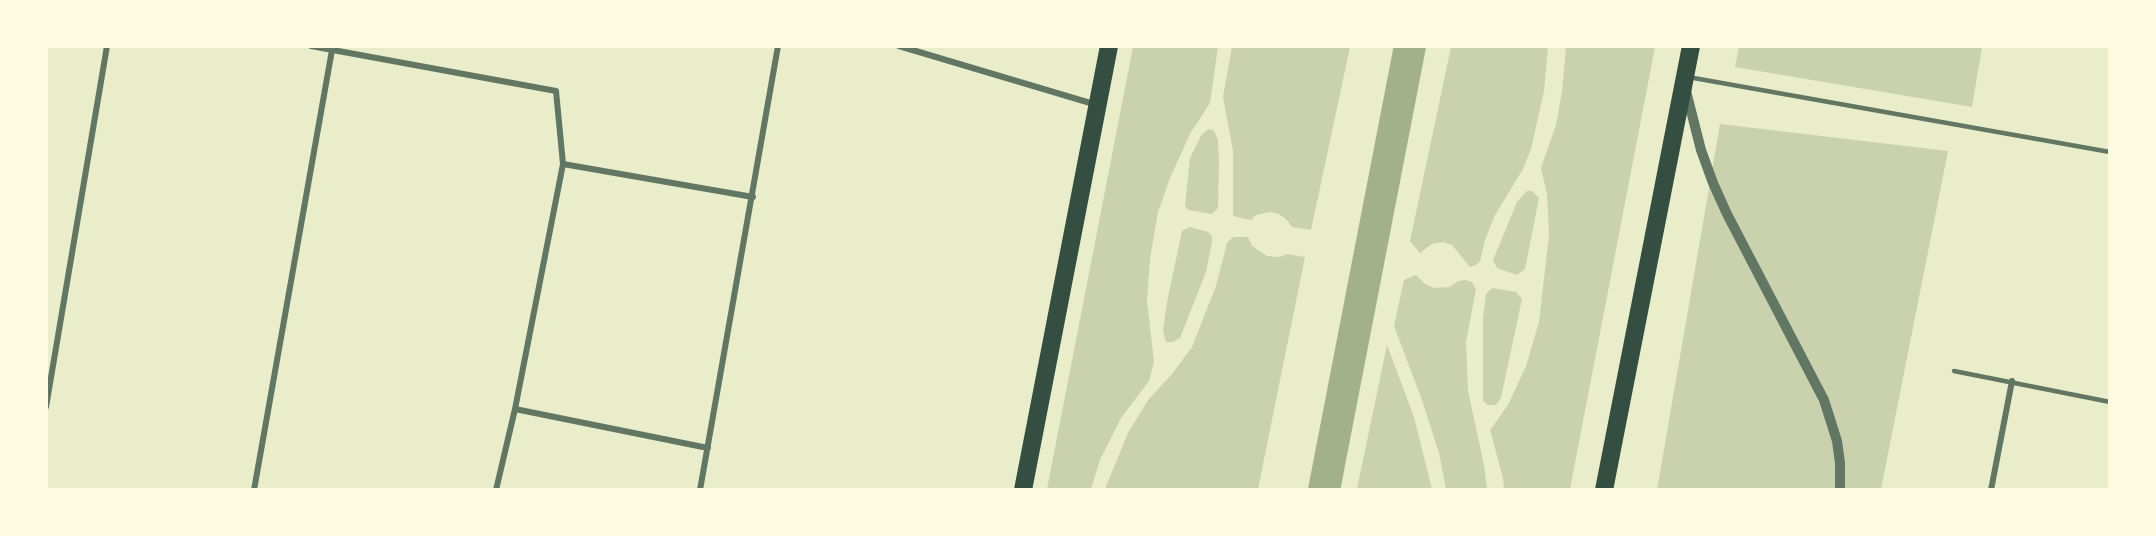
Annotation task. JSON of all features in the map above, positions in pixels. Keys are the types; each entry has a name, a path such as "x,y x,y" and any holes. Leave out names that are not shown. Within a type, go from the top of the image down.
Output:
{"highway":[{"path":"1023,489 1108,46"},
{"path":"1604,489 1691,46"}],"street":[{"path":"46,407 107,46"},
{"path":"311,46 556,91 563,164 515,409 496,489"},
{"path":"700,489 778,46"},
{"path":"899,46 1097,105"},
{"path":"254,489 332,50"},
{"path":"1685,79 1694,128 1713,183 1824,400 1837,441 1840,489"},
{"path":"563,164 753,197"},
{"path":"1991,489 2012,381"},
{"path":"515,409 708,448"}],"lane":[{"path":"1685,79 2109,152"},
{"path":"1954,372 2012,381 2109,402"}],"green space":[{"path":"1739,46 1982,47 1972,107 1735,67"},
{"path":"1133,47 1218,47 1210,103 1190,134 1170,178 1158,212 1150,259 1147,301 1154,362 1149,381 1121,418 1100,460 1091,489 1047,489"},
{"path":"1232,47 1350,47 1311,230 1292,227 1279,214 1270,212 1256,215 1251,220 1233,216 1233,151 1223,97"},
{"path":"1451,47 1548,47 1544,91 1531,149 1523,169 1495,215 1480,261 1470,267 1452,245 1443,242 1432,244 1420,253 1410,241"},
{"path":"1566,47 1655,47 1570,489 1504,489 1490,430 1508,405 1526,366 1539,322 1549,235 1547,194 1541,168 1556,125"},
{"path":"1720,124 1948,151 1881,489 1657,490"},
{"path":"1209,129 1214,131 1218,140 1219,160 1218,208 1212,214 1188,210 1185,206 1190,158 1202,134"},
{"path":"1527,191 1532,191 1539,198 1525,269 1517,275 1497,268 1493,260 1517,202"},
{"path":"1190,227 1208,232 1212,236 1206,272 1180,338 1173,342 1166,342 1163,330 1167,302 1182,231"},
{"path":"1233,237 1248,237 1252,246 1267,256 1279,257 1287,254 1305,257 1258,489 1105,489 1128,433 1148,400 1172,374 1192,347 1216,286 1227,243"},
{"path":"1416,275 1425,284 1434,288 1450,287 1458,281 1466,280 1472,282 1476,289 1466,342 1468,391 1487,489 1446,489 1439,453 1394,326 1404,280"},
{"path":"1492,288 1516,292 1522,299 1501,398 1496,405 1488,405 1483,401 1483,318 1486,294"},
{"path":"1387,345 1414,417 1432,489 1357,489"}],"waterway":[{"path":"1324,490 1410,46"}]}
